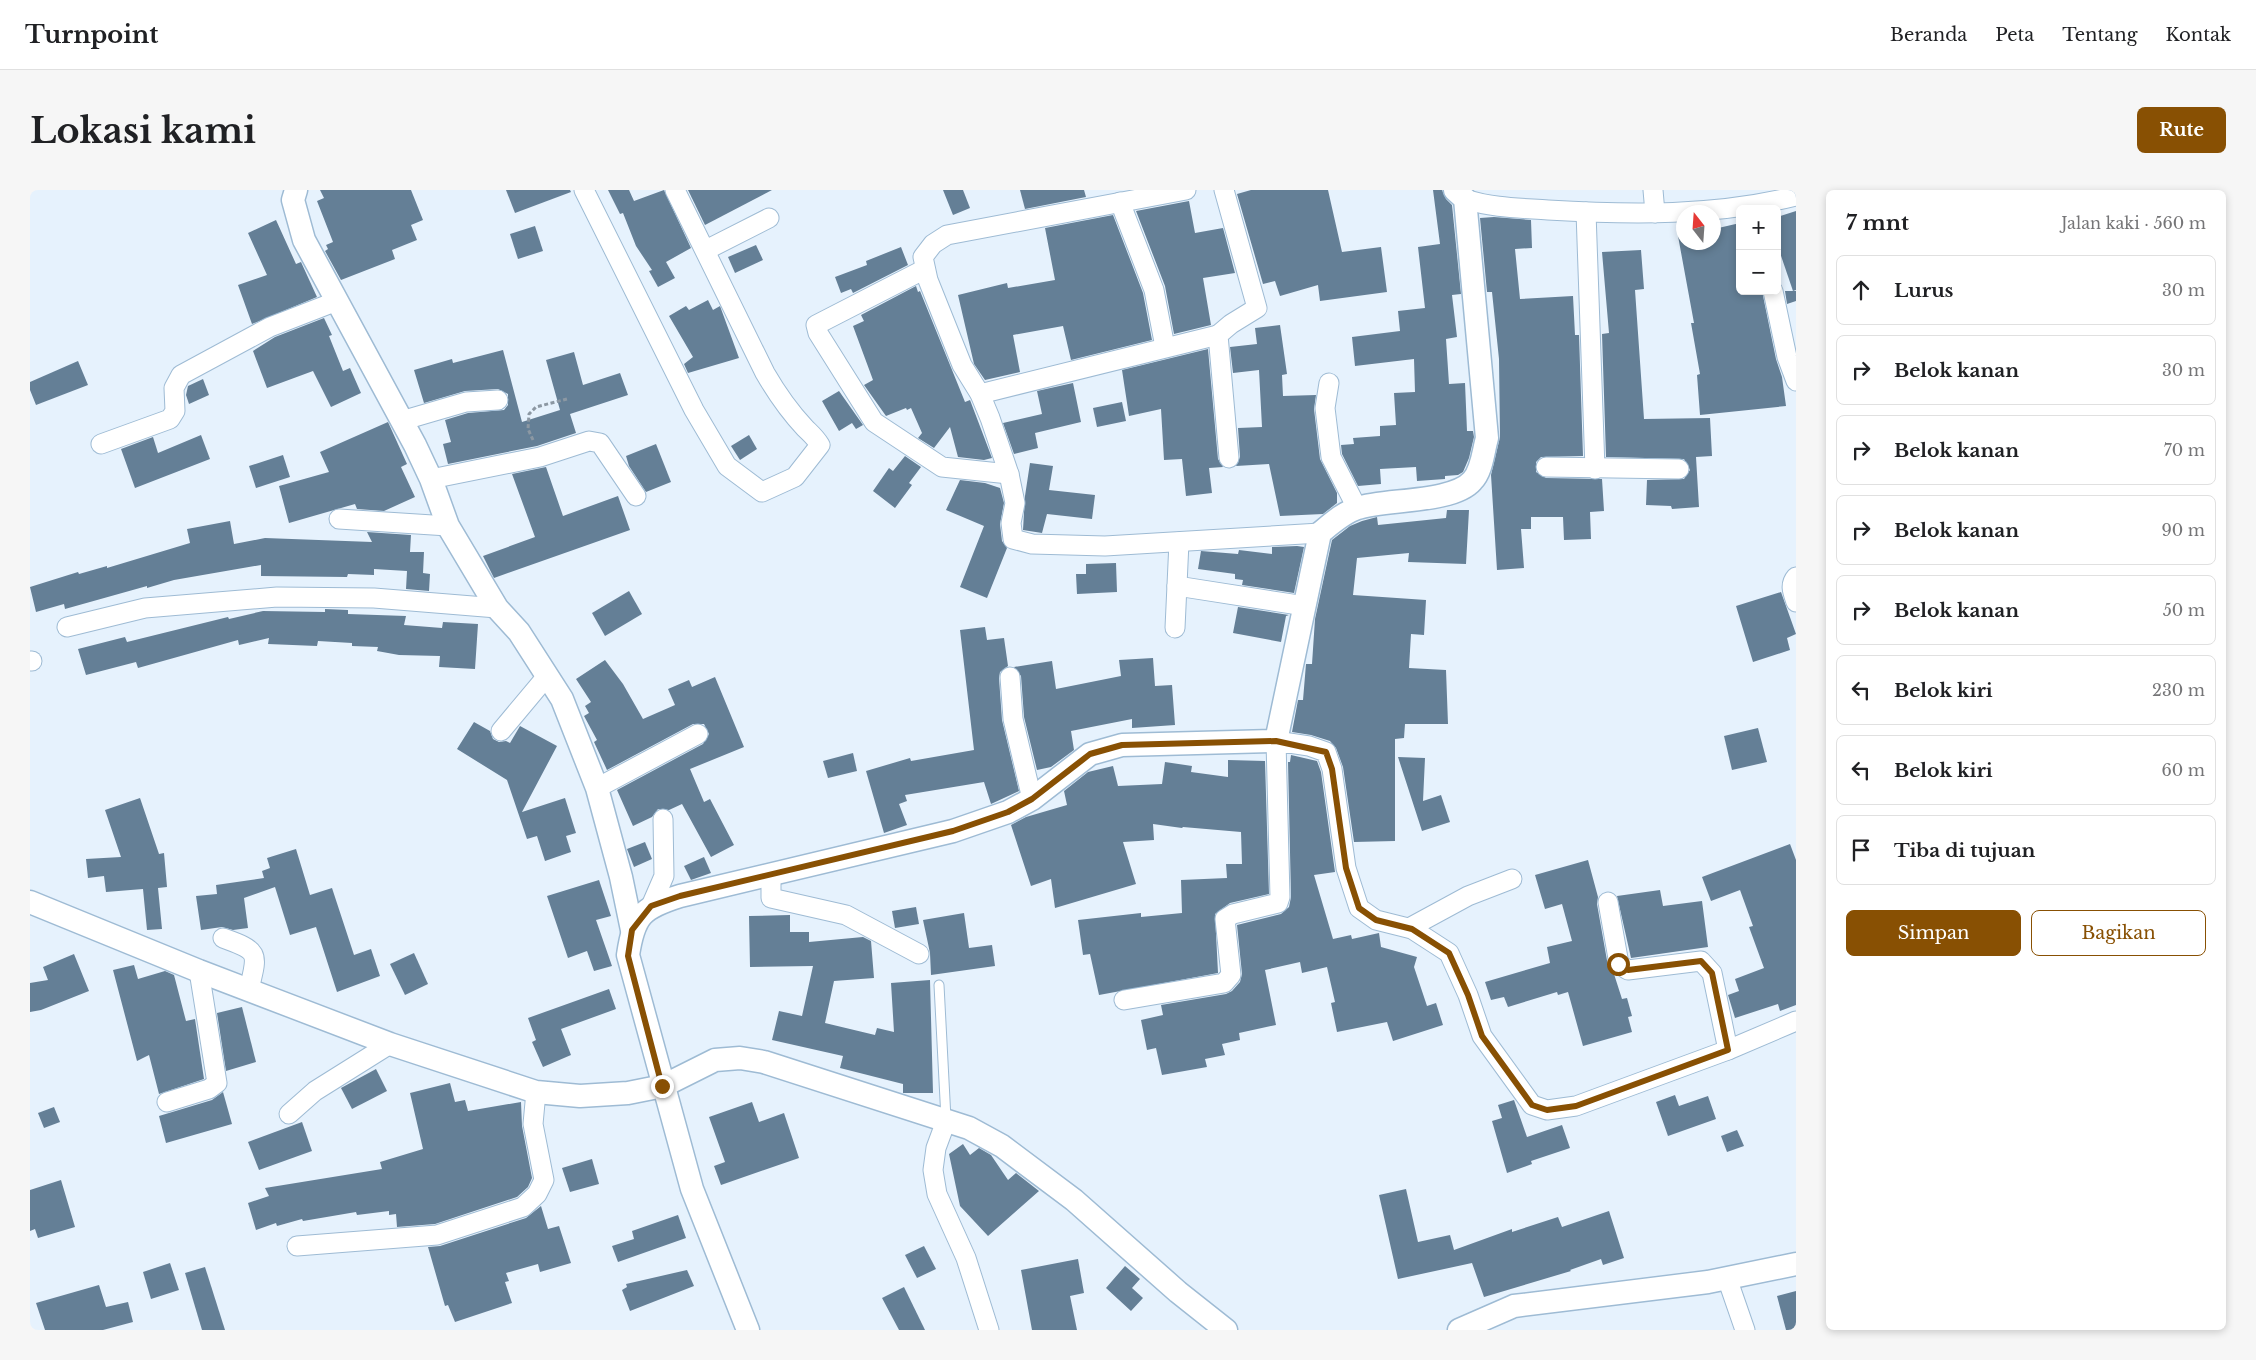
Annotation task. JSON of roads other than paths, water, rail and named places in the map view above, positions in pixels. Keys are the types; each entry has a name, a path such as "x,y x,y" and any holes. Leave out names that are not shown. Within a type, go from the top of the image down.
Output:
{"street":[{"path":"296,190 293,200 304,240 432,479 448,526 497,608 519,632 562,699 597,788 621,877 632,930 628,956 692,1189 748,1330"},
{"path":"584,190 694,410 727,466 762,492 795,477 820,445 814,435 805,428 774,390 675,190"},
{"path":"1186,190 947,235 933,244 923,257 928,280 962,365 980,394 1009,474 1015,503 1011,523 1013,539 1032,544 1105,546 1320,533 1338,519 1358,508 1399,503 1454,492 1472,481 1479,470 1487,438 1460,194"},
{"path":"980,394 1218,335 1231,324 1257,308 1224,190"},
{"path":"1653,190 1655,213"},
{"path":"1460,194 1486,206 1586,212 1655,213 1736,209"},
{"path":"1766,205 1796,196"},
{"path":"1120,202 1154,290 1165,347"},
{"path":"1586,212 1595,469"},
{"path":"706,250 769,218"},
{"path":"926,269 816,325 818,333 874,422 942,467 1009,474"},
{"path":"1774,295 1787,357 1796,381"},
{"path":"101,444 170,419 175,411 174,388 181,375 270,327 337,301"},
{"path":"1218,335 1229,458"},
{"path":"1329,382 1326,408 1331,457 1358,508"},
{"path":"401,421 466,402 498,400"},
{"path":"432,479 540,457 589,441 600,443 636,496"},
{"path":"1546,468 1679,470"},
{"path":"339,519 448,526"},
{"path":"1124,1000 1224,983 1231,975 1225,918 1233,914 1278,903 1280,897 1276,741 1320,533"},
{"path":"1175,628 1180,542"},
{"path":"1796,578 1792,581 1796,602"},
{"path":"1177,586 1305,606"},
{"path":"67,627 145,608 277,597 374,598 497,608"},
{"path":"501,731 547,676"},
{"path":"1010,677 1014,719 1032,799"},
{"path":"597,788 698,734"},
{"path":"651,906 953,831 1008,812 1032,799 1090,754 1122,745 1276,741 1326,752 1332,769 1346,868 1359,908 1376,920 1409,928 1437,943 1449,953 1468,995 1482,1036 1532,1105 1547,1110 1576,1106 1728,1050 1796,1021"},
{"path":"632,930 651,906 664,876 663,819"},
{"path":"771,875 771,898 846,914 919,954"},
{"path":"1409,928 1468,896 1512,880"},
{"path":"30,902 199,971 251,983 390,1044 536,1092 580,1096 628,1093 660,1074 715,1060 740,1058 764,1062 969,1128 1002,1146 1074,1200 1178,1292 1226,1330"},
{"path":"1608,902 1618,964 1628,970 1701,961 1712,973 1728,1050"},
{"path":"223,938 249,950 256,962 251,983"},
{"path":"167,1102 209,1090 217,1083 199,971"},
{"path":"289,1114 315,1091 390,1044"},
{"path":"297,1246 437,1235 523,1207 537,1194 544,1180 533,1124 536,1092"},
{"path":"946,1121 936,1148 933,1170 937,1194 966,1258 986,1329"},
{"path":"1459,1330 1514,1306 1727,1278 1796,1264"},
{"path":"1727,1278 1745,1330"}],"lane":[{"path":"939,985 946,1121"}]}
